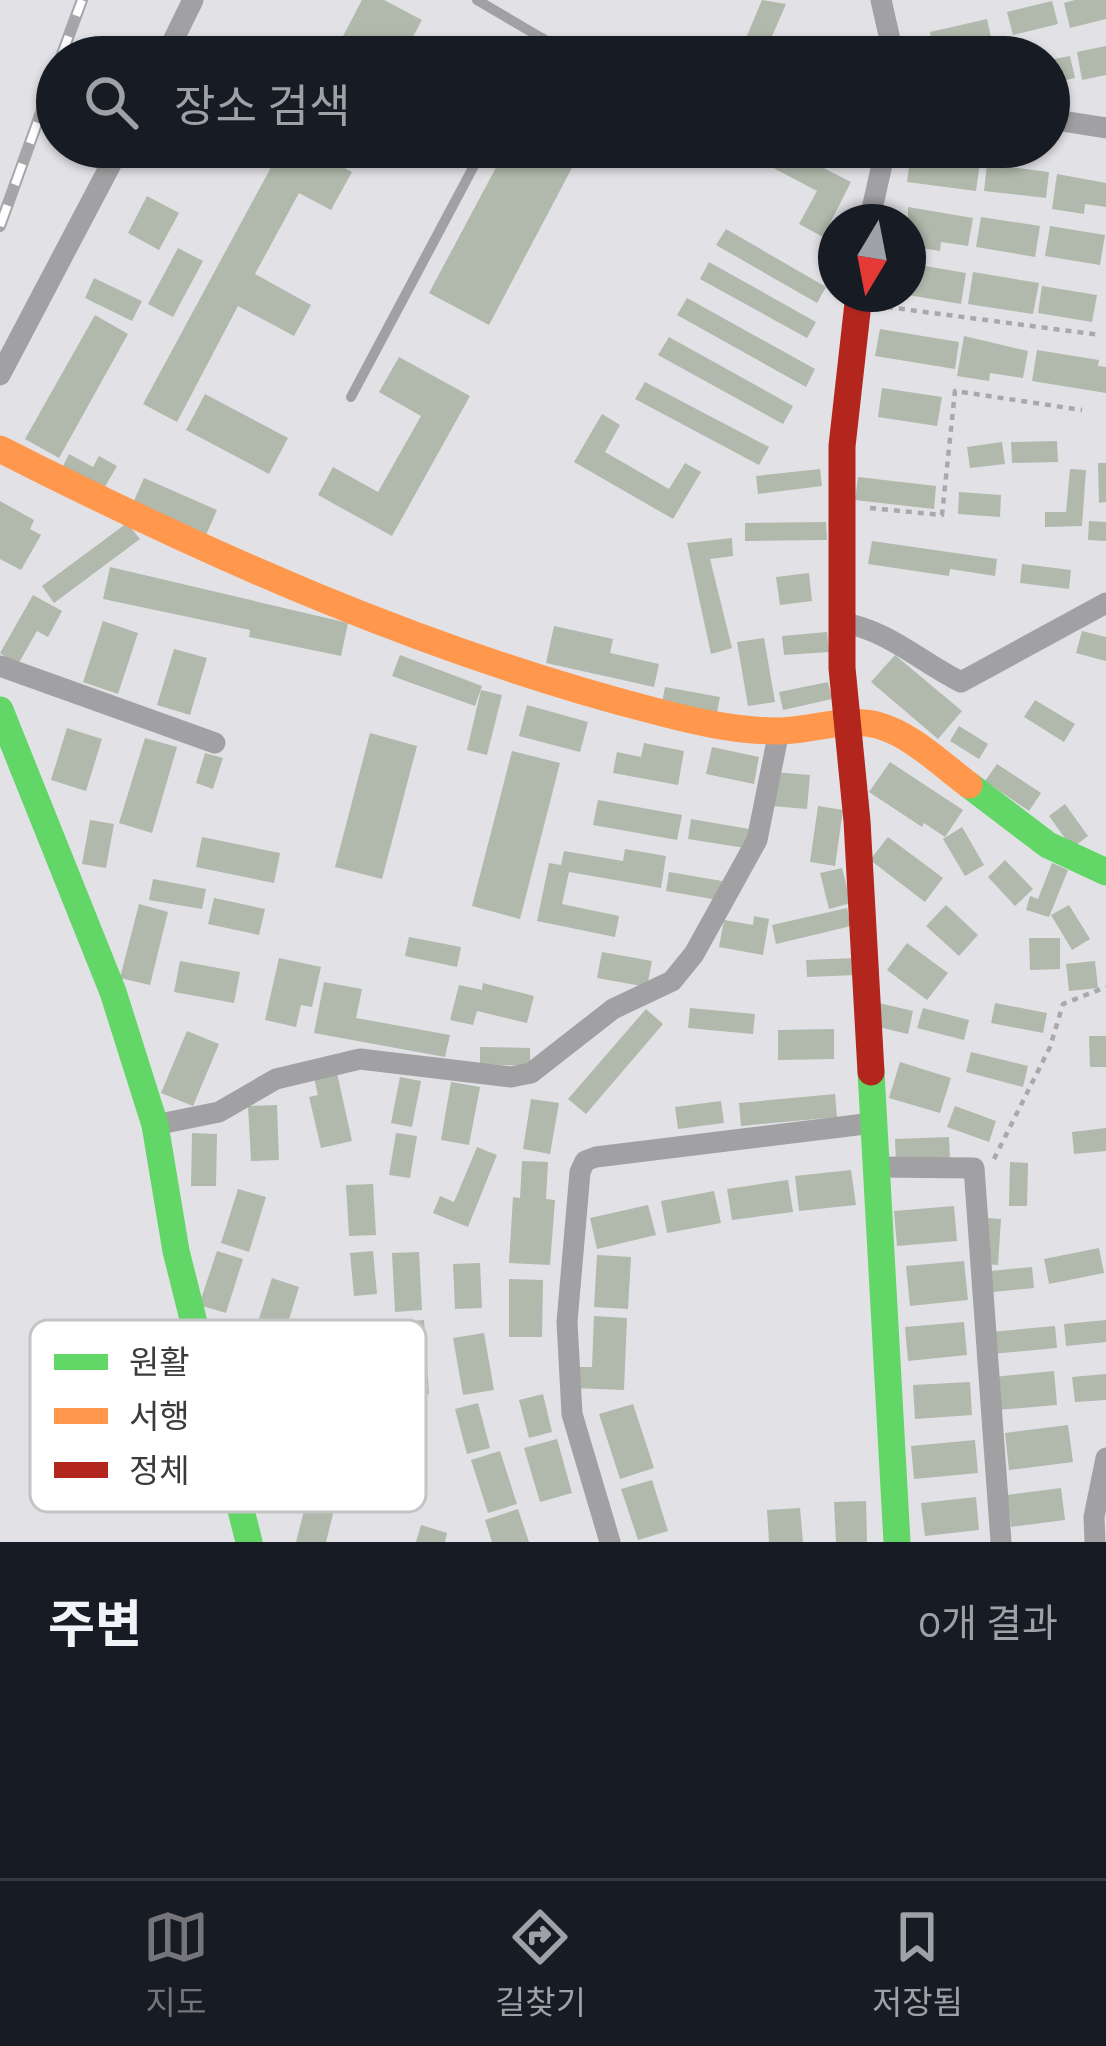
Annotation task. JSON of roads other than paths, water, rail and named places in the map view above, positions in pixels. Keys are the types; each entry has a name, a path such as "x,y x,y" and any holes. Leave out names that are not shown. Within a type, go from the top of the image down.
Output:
{"street":[{"path":"175,36 193,0"},
{"path":"881,0 889,36"},
{"path":"1070,122 1106,128"},
{"path":"0,375 109,168"},
{"path":"873,204 881,168"},
{"path":"856,312 842,446 841,622 857,821 897,1542"},
{"path":"0,448 138,519 308,594 476,655 650,710 728,728 778,731 877,725 914,743 1048,845 1106,872"},
{"path":"841,622 896,640 961,682 1106,603"},
{"path":"0,666 214,743"},
{"path":"0,710 106,973 155,1125 176,1251 193,1320"},
{"path":"155,1125 219,1112 276,1079 360,1059 511,1077 542,1066 614,1009 672,981 694,955 757,840 778,731"},
{"path":"610,1542 572,1414 566,1322 580,1172 585,1161 873,1123"},
{"path":"875,1167 974,1168 1001,1542"},
{"path":"1095,1542 1094,1517 1106,1458"},
{"path":"241,1512 249,1542"}],"lane":[{"path":"477,0 539,36"},
{"path":"351,397 473,168"}],"railway":[{"path":"69,36 82,0"},
{"path":"0,226 36,126"}]}
